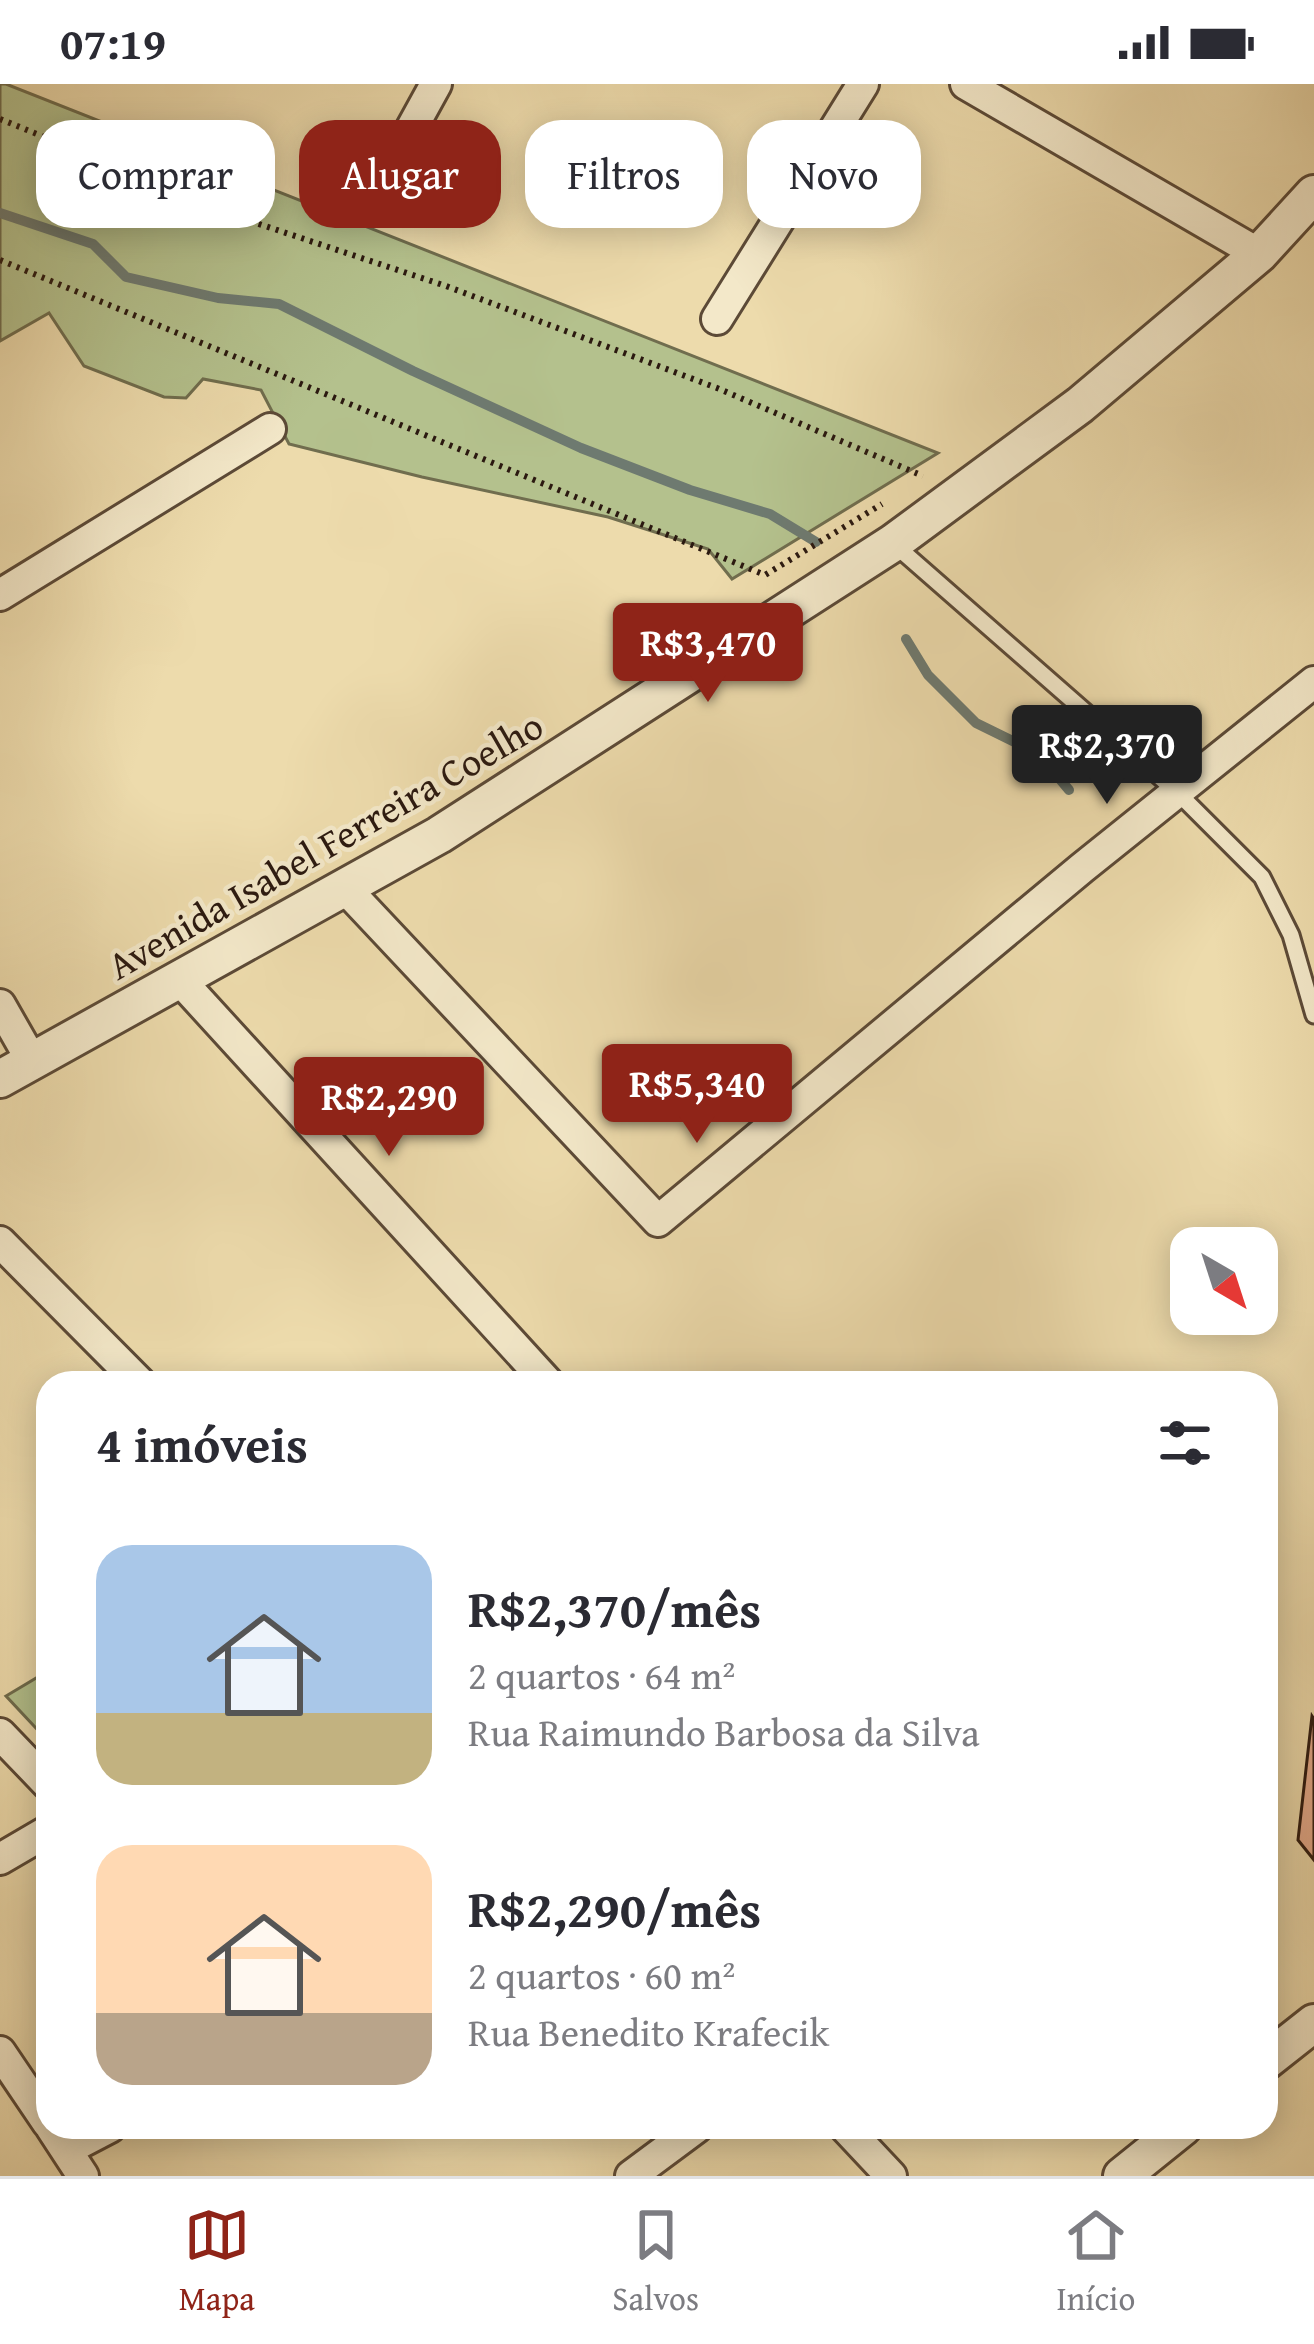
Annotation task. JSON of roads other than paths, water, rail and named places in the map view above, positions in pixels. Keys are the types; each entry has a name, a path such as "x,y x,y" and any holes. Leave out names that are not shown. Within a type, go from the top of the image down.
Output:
{"street":[{"path":"416,120 436,84"},
{"path":"716,319 863,84"},
{"path":"967,84 1259,254"},
{"name":"Avenida Isabel Ferreira Coelho","path":"0,1079 440,835 892,543 1080,405 1259,254 1314,194"},
{"path":"0,595 270,429"},
{"path":"345,888 658,1221 1314,682"},
{"path":"180,980 537,1371"},
{"path":"0,1005 32,1060"},
{"path":"0,1242 128,1371"},
{"path":"0,1734 36,1772"},
{"path":"0,1858 36,1838"},
{"path":"1278,2052 1314,2023"},
{"path":"0,2052 11,2089 36,2116"},
{"path":"631,2176 681,2139"},
{"path":"856,2139 891,2176"},
{"path":"1122,2176 1168,2139"}],"lane":[{"path":"892,543 1262,877 1291,935 1314,1015"}],"waterway":[{"path":"0,213 93,244 126,277 218,298 279,304 581,448 690,490 770,514 816,542"},
{"path":"906,639 928,675 976,723 1039,754 1069,790"}]}
